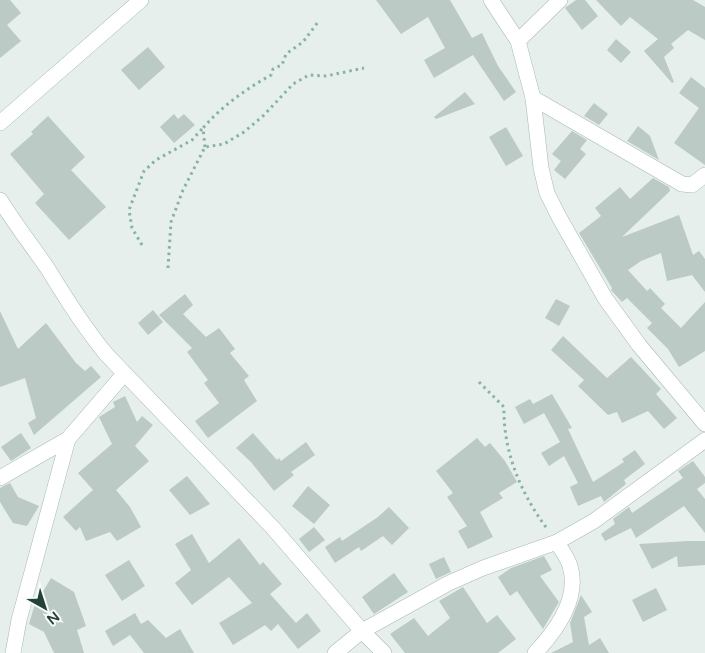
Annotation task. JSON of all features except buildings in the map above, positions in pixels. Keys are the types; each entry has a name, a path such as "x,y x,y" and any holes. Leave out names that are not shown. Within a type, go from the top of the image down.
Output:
{"street":[{"path":"0,123 141,0"},
{"path":"491,0 518,41 533,98 541,168 548,193 559,217 605,298 639,344 705,424"},
{"path":"518,41 560,0"},
{"path":"533,98 682,184 692,185 705,176"},
{"path":"0,200 81,324 124,374 273,528 362,631 384,653"},
{"path":"0,478 68,439 124,374"},
{"path":"13,653 19,620 68,439"},
{"path":"336,653 362,631 449,583 483,568 557,542 594,521 705,440"},
{"path":"534,653 565,614 573,582 570,565 557,542"}],"path":[{"path":"142,245 132,228 129,210 144,171 156,160 192,140 217,112 251,86 272,75 273,69 282,65 286,54 303,42 318,22"},
{"path":"205,147 224,144 244,132 263,116 293,84 309,75 326,76 364,68"},
{"path":"168,268 171,222 183,190 205,147 203,128"},
{"path":"479,382 504,407 503,432 512,465 530,505 557,542"}]}
